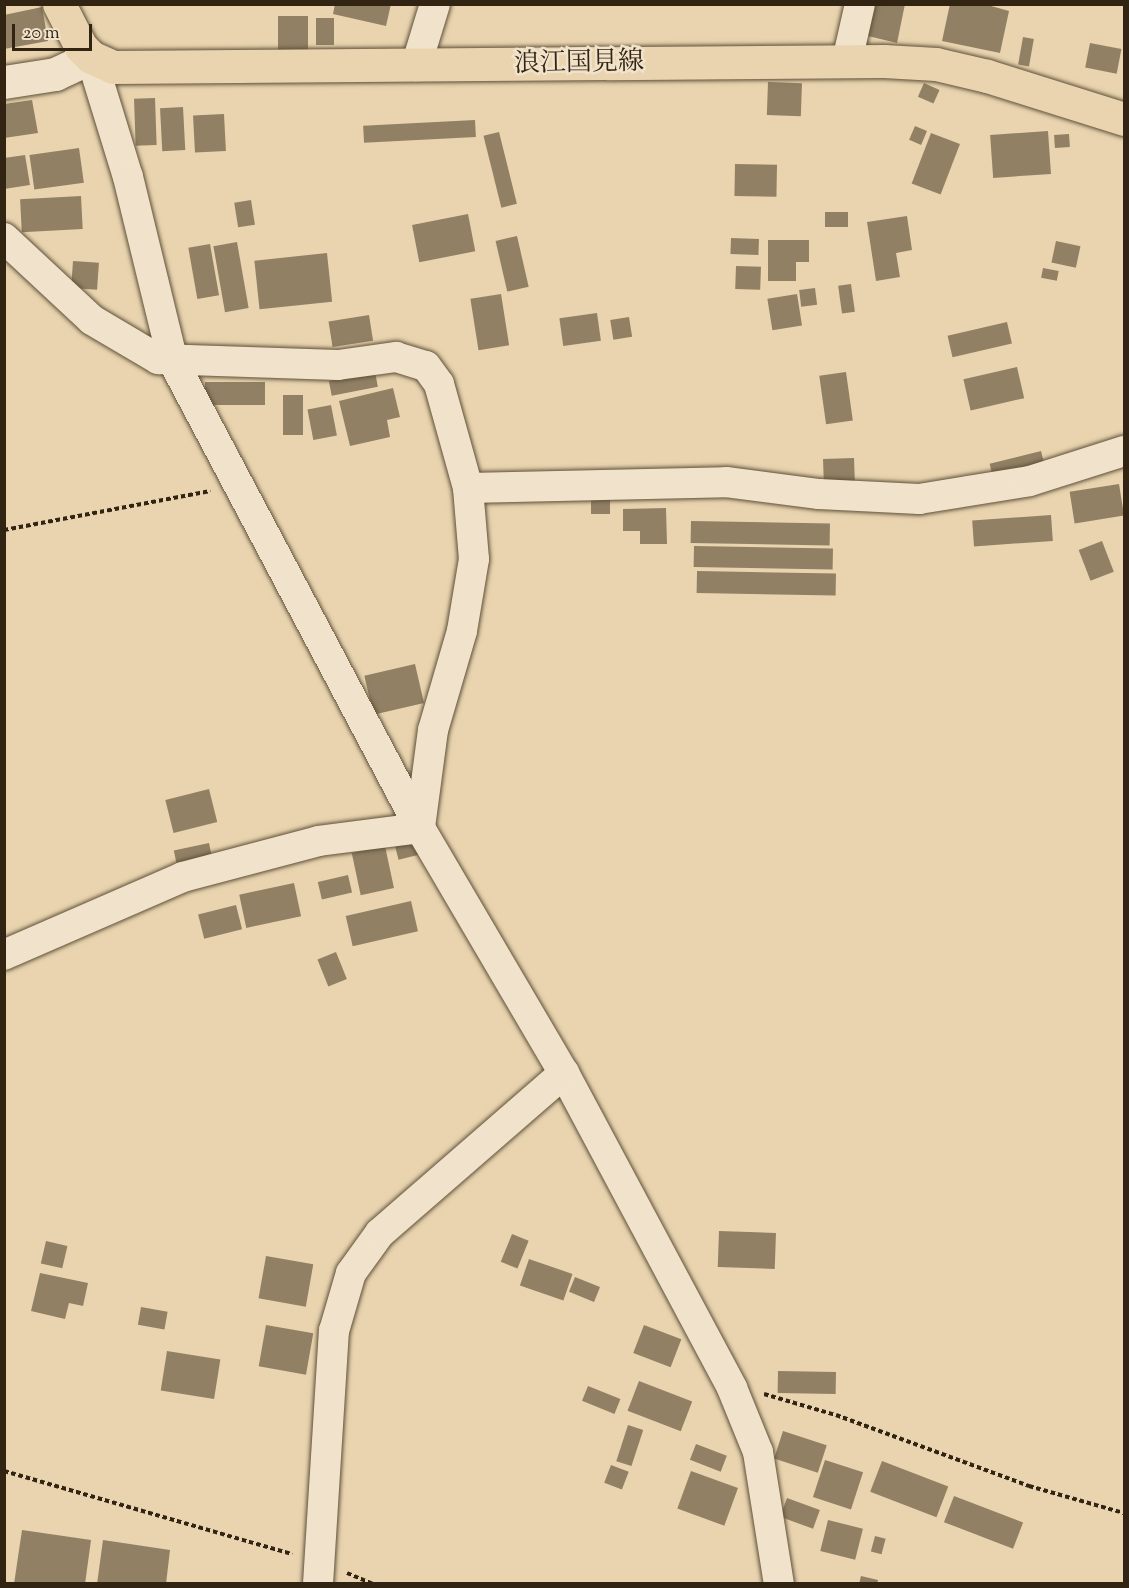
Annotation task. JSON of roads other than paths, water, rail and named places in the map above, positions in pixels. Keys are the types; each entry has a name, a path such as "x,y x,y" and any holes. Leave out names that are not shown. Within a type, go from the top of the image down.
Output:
{"main road":[{"path":"4,82 55,74 91,57 81,48 59,4"},
{"name":"浪江国見線","path":"91,57 113,67 127,68 847,61 936,64 987,76 1125,119"}],"street":[{"path":"416,66 435,4"},
{"path":"847,61 860,4"},
{"path":"91,57 128,177 173,361 236,486 420,828 564,1073 732,1388 758,1452 779,1584"},
{"path":"4,238 92,320 158,358 173,361 338,365 396,357 426,366 439,384 468,488 474,559 462,631 433,730 420,828"},
{"path":"468,488 726,482 819,494 919,499 1030,481 1125,451"},
{"path":"4,955 183,877 319,841 420,828"},
{"path":"320,1573 334,1331 351,1273 380,1233 564,1073"}]}
